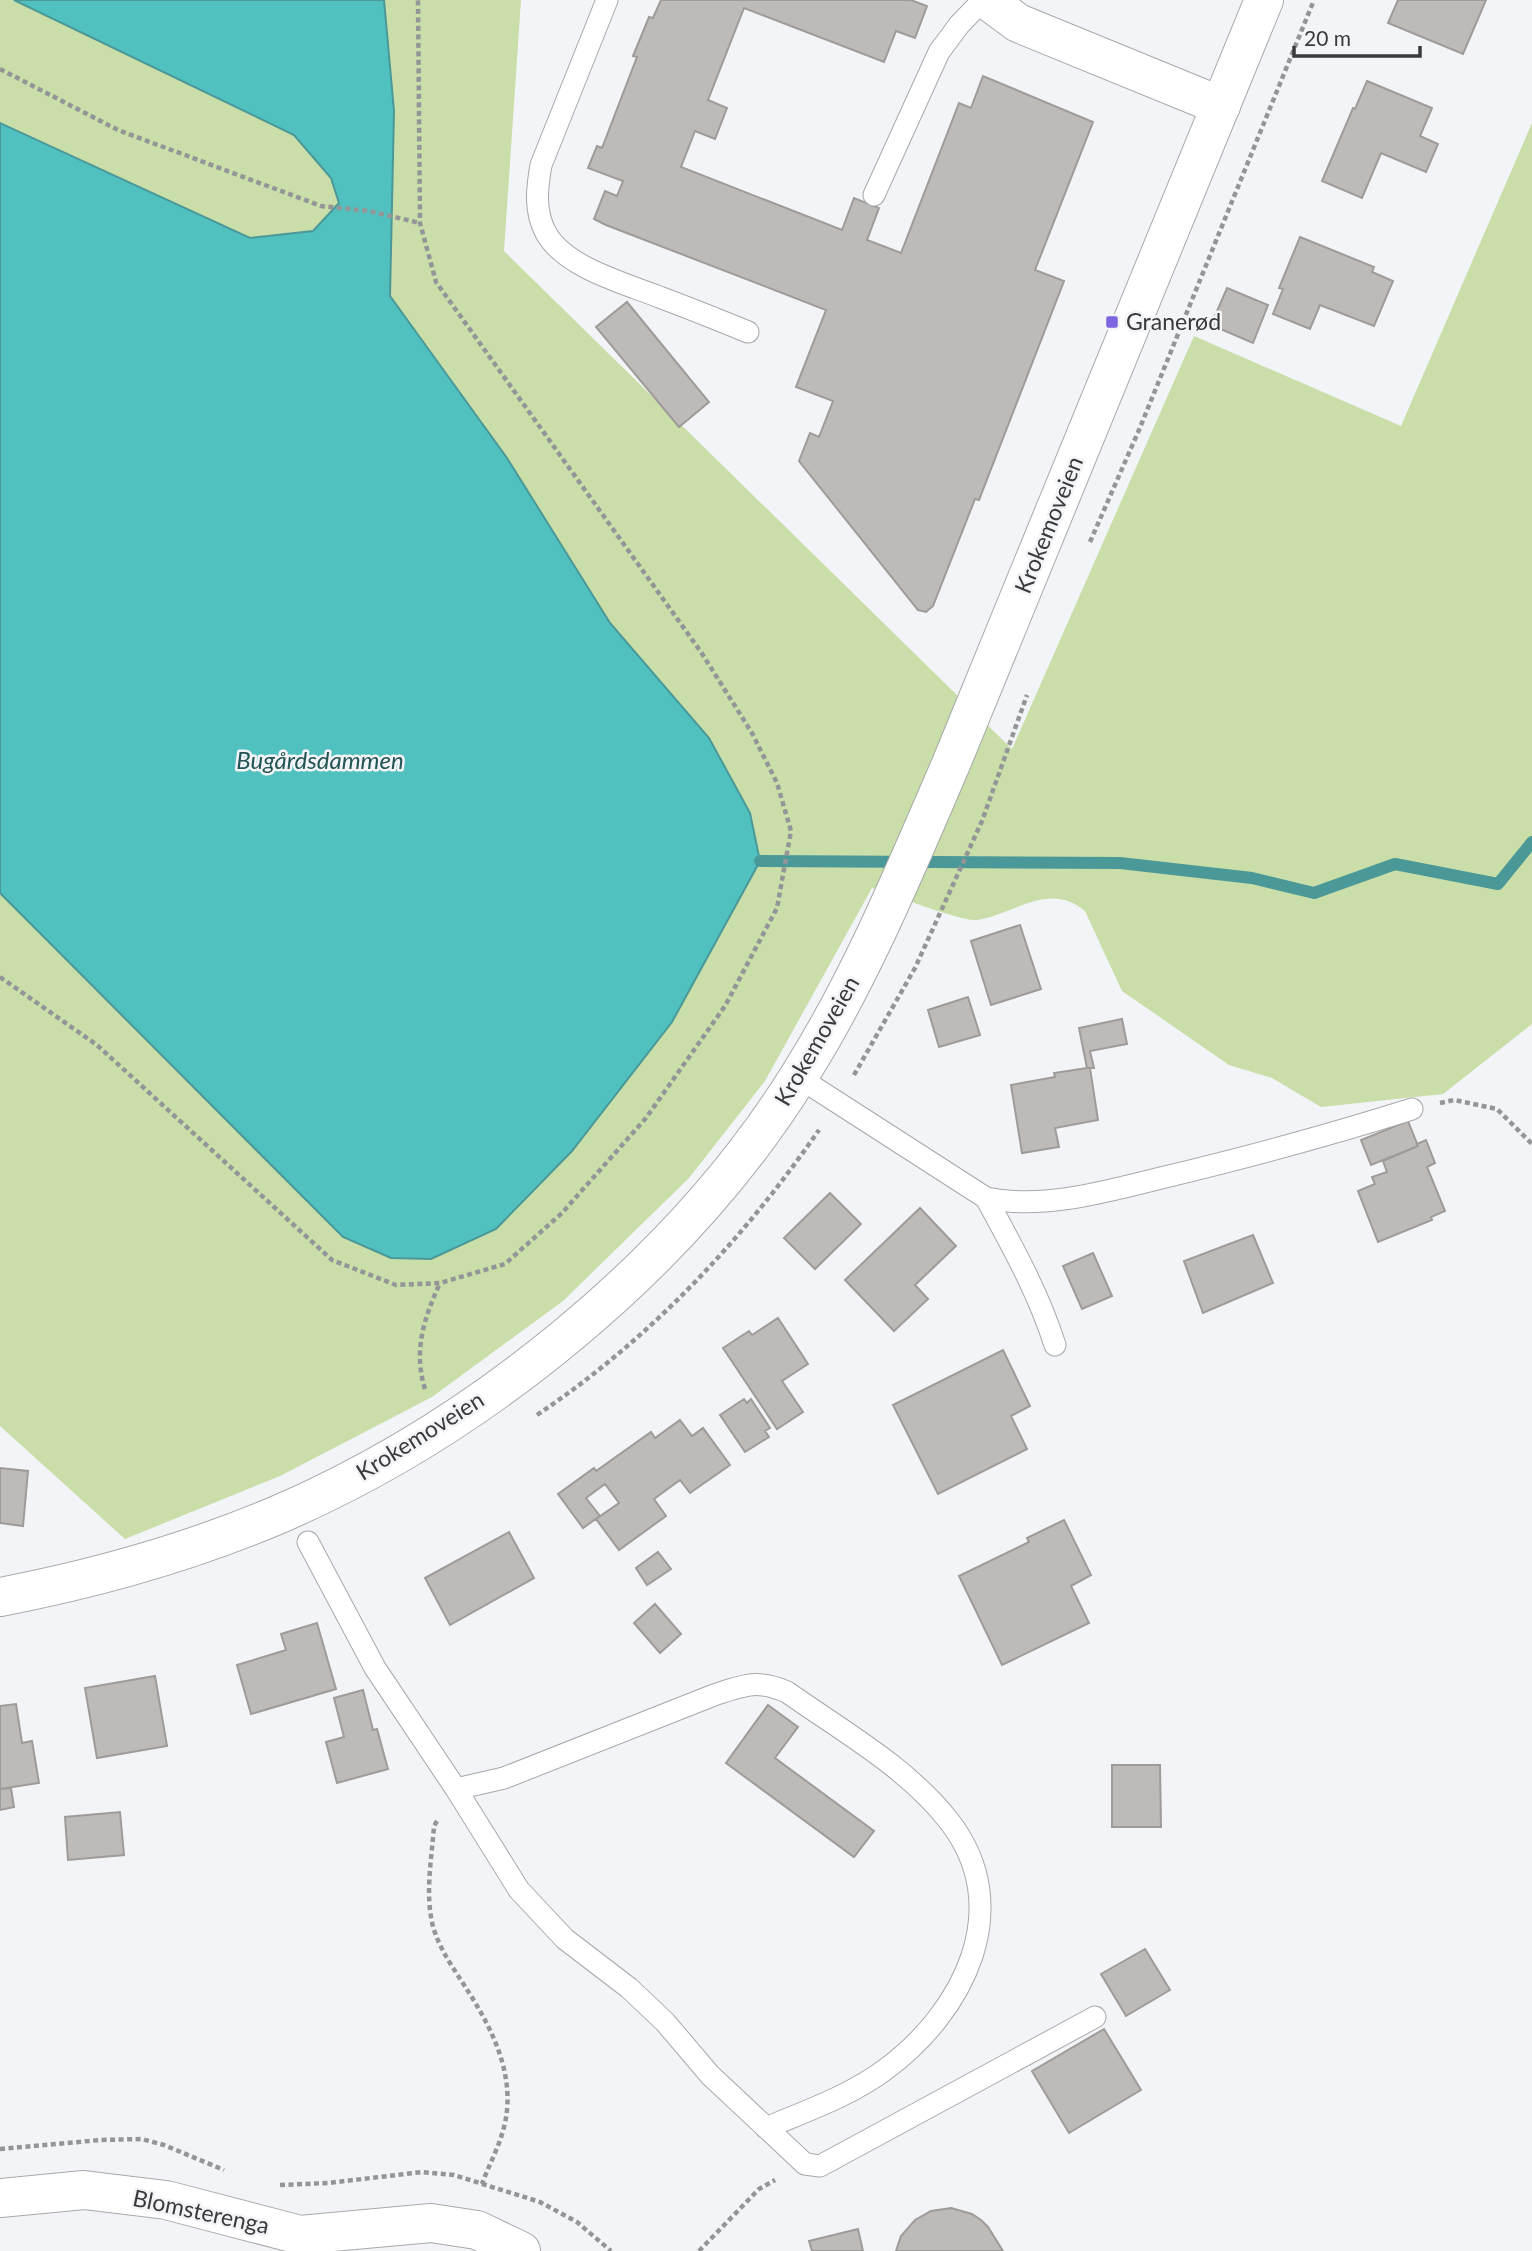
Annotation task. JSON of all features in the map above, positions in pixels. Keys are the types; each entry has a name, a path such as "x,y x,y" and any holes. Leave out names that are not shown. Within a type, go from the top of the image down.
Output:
{"main road":[{"path":"985,0 1018,23 1221,106"},
{"name":"Krokemoveien","path":"0,1597 97,1575 219,1537 275,1516 356,1477 437,1429 550,1349 631,1279 727,1177 799,1077 862,965 910,859 1264,0"},
{"name":"Blomsterenga","path":"0,2198 84,2190 166,2200 300,2235 431,2223 477,2230 521,2251"}],"lane":[{"path":"607,0 541,165 537,190 538,213 546,234 558,248 596,272 748,332"},
{"path":"874,195 939,52 960,25 985,0"},
{"path":"799,1077 986,1198 1008,1202 1078,1196 1234,1161 1412,1110"},
{"path":"986,1198 1026,1272 1045,1314 1055,1345"},
{"path":"308,1542 375,1668 456,1789 519,1890 565,1940 629,1988 664,2022 710,2076 805,2164 820,2166 1095,2017"},
{"path":"456,1789 504,1778 715,1695 742,1685 758,1683 787,1692 893,1767 934,1802 964,1844 974,1870 980,1898 979,1925 967,1973 931,2028 885,2070 848,2093 766,2128"}],"path":[{"path":"0,976 97,1045 332,1260 396,1285 440,1283 505,1264 562,1213 646,1118 724,1006 777,908 791,831 777,783 752,733 701,652 436,282 420,223 418,0"},
{"path":"1088,545 1314,0"},
{"path":"0,69 118,130 321,206 369,211 420,223"},
{"path":"915,968 982,821 1031,684"},
{"path":"1412,1110 1454,1100 1497,1109 1532,1144"},
{"path":"427,1396 420,1349 424,1319 440,1283"},
{"path":"456,1789 434,1826 430,1878 431,1917 443,1953 484,2015 502,2055 508,2095 503,2132 482,2183 477,2230"},
{"path":"0,2149 142,2139 164,2145 232,2173"},
{"path":"699,2251 759,2189 805,2164"},
{"path":"278,2185 328,2183 422,2172 454,2175 540,2202 577,2222 611,2251"}],"green space":[{"path":"0,0 14,0 294,135 331,178 339,203 313,231 250,238 0,123"},
{"path":"384,0 521,0 504,251 1012,749 1194,336 1401,426 1532,123 1532,1024 1443,1094 1321,1107 1272,1078 1229,1065 1122,991 1085,911 1072,903 1045,899 977,920 942,912 872,888 765,1081 689,1178 563,1301 432,1397 280,1476 125,1539 0,1426 0,893 343,1237 709,738 610,623 507,458 390,296 394,111"}],"water":[{"name":"Bugårdsdammen","path":"14,0 384,0 394,111 390,296 507,458 610,623 709,738 750,813 760,861 672,1022 572,1151 496,1229 431,1259 391,1258 343,1237 0,893 0,123 250,238 313,231 339,203 331,178 294,135"}],"building":[{"path":"661,0 911,0 927,6 915,38 896,31 884,62 744,8 708,100 727,108 715,139 695,131 681,167 842,230 854,198 879,208 867,240 901,253 959,103 971,108 983,76 1093,122 1035,270 1064,281 979,500 975,499 933,606 926,612 918,610 799,461 810,433 819,437 833,401 796,387 826,310 594,219 605,191 617,196 623,181 588,168 597,146 602,148 637,57 633,56 649,17 653,18"},
{"path":"1398,0 1486,0 1463,54 1388,23"},
{"path":"1367,81 1432,108 1420,136 1438,144 1426,172 1381,153 1362,198 1322,181"},
{"path":"1300,237 1374,267 1372,272 1393,281 1374,326 1320,305 1310,329 1273,314 1283,289 1279,288"},
{"path":"1227,288 1268,305 1253,343 1211,325"},
{"path":"627,302 709,402 679,427 596,327"},
{"path":"1020,925 1041,989 991,1005 971,941"},
{"path":"968,997 980,1035 939,1047 928,1010"},
{"path":"1122,1019 1127,1044 1090,1051 1094,1068 1087,1068 1079,1028"},
{"path":"1090,1068 1098,1120 1055,1128 1059,1147 1022,1153 1011,1085 1055,1077 1054,1073"},
{"path":"1408,1121 1418,1146 1371,1165 1361,1140"},
{"path":"1426,1140 1435,1163 1427,1167 1445,1211 1431,1217 1432,1220 1378,1242 1358,1191 1375,1184 1372,1177 1387,1172 1383,1161"},
{"path":"830,1193 861,1224 815,1269 784,1238"},
{"path":"920,1208 956,1246 915,1285 928,1299 894,1331 845,1280"},
{"path":"1253,1235 1273,1283 1203,1313 1184,1261"},
{"path":"1093,1253 1112,1296 1082,1309 1063,1266"},
{"path":"778,1318 808,1364 782,1381 803,1412 777,1429 723,1348 749,1331 752,1335"},
{"path":"1003,1350 1030,1406 1011,1416 1027,1449 938,1494 893,1405"},
{"path":"744,1399 747,1403 751,1399 770,1428 765,1431 769,1437 745,1452 720,1415"},
{"path":"680,1420 692,1436 703,1428 730,1465 690,1493 680,1480 654,1499 666,1516 619,1550 596,1519 619,1503 605,1484 586,1498 600,1516 583,1528 558,1494 651,1432 655,1438"},
{"path":"0,1468 28,1471 23,1526 0,1523"},
{"path":"1064,1520 1091,1575 1071,1586 1089,1623 1002,1665 959,1576 1029,1542 1027,1538"},
{"path":"509,1532 534,1578 450,1625 425,1578"},
{"path":"658,1552 671,1569 647,1585 636,1568"},
{"path":"655,1604 681,1634 660,1653 634,1623"},
{"path":"317,1623 336,1689 251,1714 237,1665 286,1650 281,1634"},
{"path":"155,1676 167,1746 97,1758 85,1688"},
{"path":"363,1690 373,1730 377,1729 388,1769 337,1783 326,1742 344,1737 334,1698"},
{"path":"16,1704 22,1743 32,1741 39,1783 0,1789 0,1706"},
{"path":"768,1705 798,1727 775,1758 874,1831 854,1857 726,1763"},
{"path":"1112,1765 1160,1765 1161,1827 1112,1827"},
{"path":"11,1788 14,1807 0,1810 0,1789"},
{"path":"120,1812 124,1855 68,1860 65,1817"},
{"path":"1145,1949 1170,1990 1126,2016 1101,1974"},
{"path":"1104,2029 1141,2090 1069,2133 1032,2071"},
{"path":"951,2208 972,2214 981,2220 1003,2251 896,2251 901,2236 915,2220 931,2211"},
{"path":"858,2229 863,2251 812,2251 809,2241"}],"waterway":[{"path":"760,861 1120,863 1252,878 1314,893 1395,864 1498,884 1532,842"}],"place":[{"name":"Granerød","path":"1112,322"}]}
